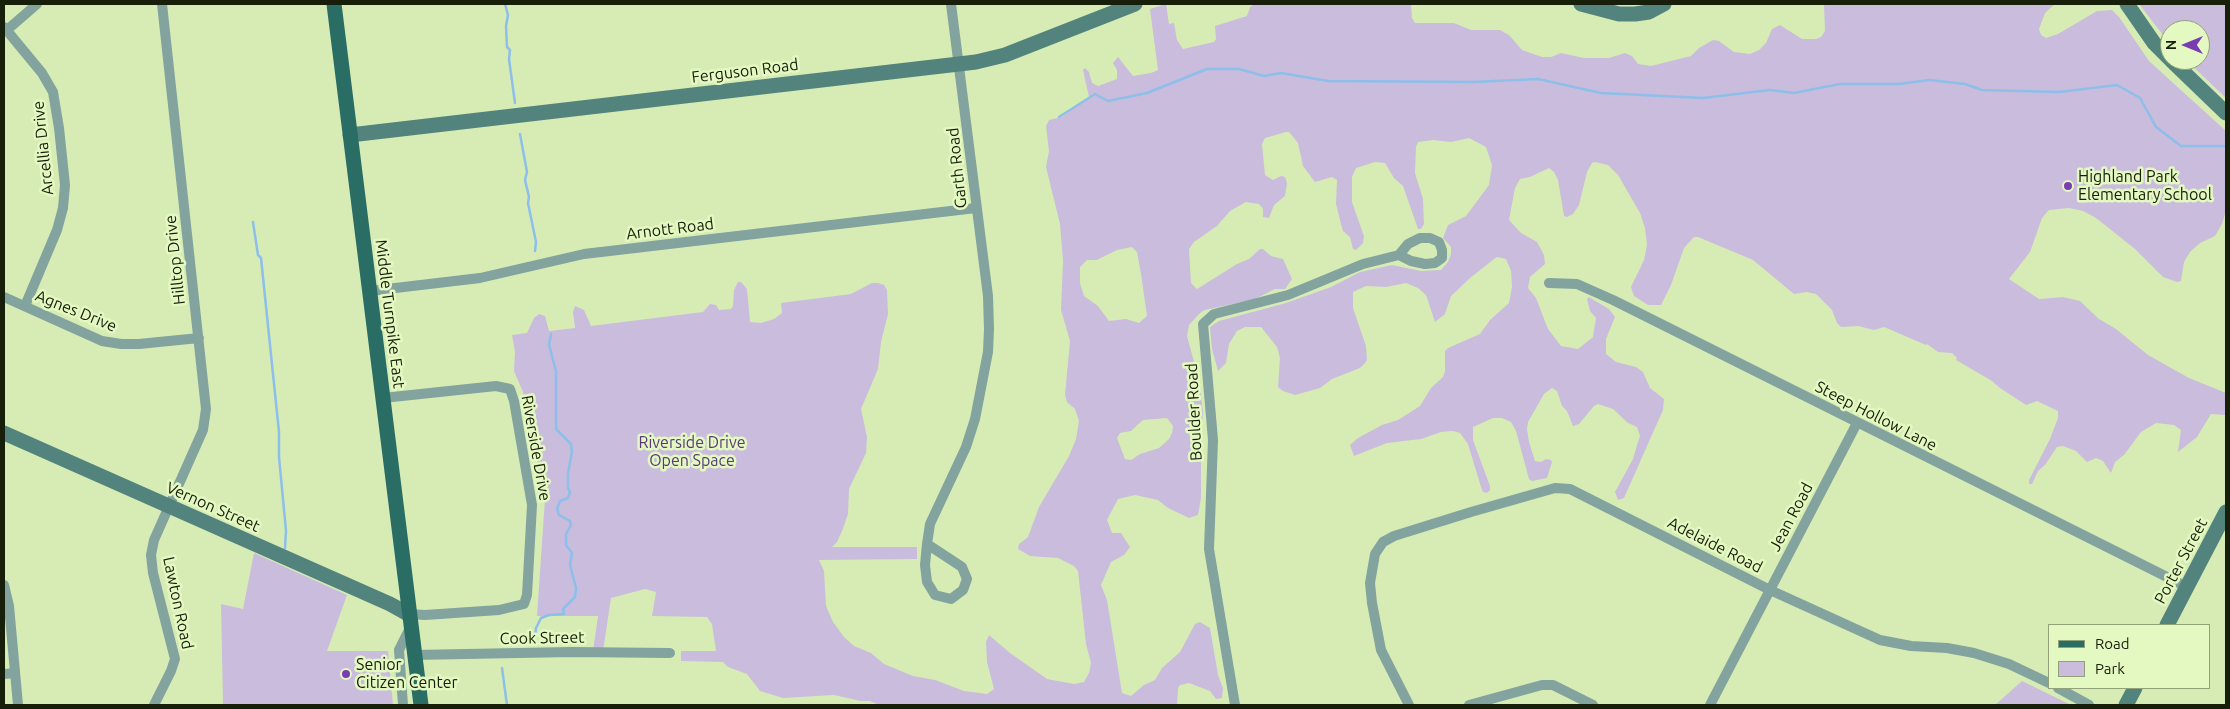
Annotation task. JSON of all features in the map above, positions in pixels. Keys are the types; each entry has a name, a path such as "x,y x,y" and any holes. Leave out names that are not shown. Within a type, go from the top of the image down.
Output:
{"main road":[{"name":"Middle Turnpike East","path":"334,4 384,398 409,621 421,705"}],"street":[{"path":"5,28 37,4"},
{"name":"Hilltop Drive","path":"162,4 206,409 203,430 168,506"},
{"name":"Garth Road","path":"927,544 962,567 967,579 963,590 951,599 935,595 927,582 925,565 927,544 930,524 966,447 975,419 988,352 989,329 988,296 951,4"},
{"name":"Ferguson Road","path":"350,135 960,64 1005,55 1135,4"},
{"path":"1581,4 1619,14 1649,12 1664,4"},
{"path":"2127,4 2160,49"},
{"name":"Arcellia Drive","path":"5,28 42,73 53,92 65,185 63,208 57,230 25,306"},
{"path":"2181,70 2226,113"},
{"name":"Arnott Road","path":"370,291 480,278 584,254 976,208"},
{"name":"Boulder Road","path":"1235,705 1209,549 1213,440 1203,324 1214,314 1288,295 1363,264 1399,255"},
{"name":"Steep Hollow Lane","path":"1549,284 1577,284 2187,587"},
{"name":"Agnes Drive","path":"4,296 102,341 120,344 139,344 198,338"},
{"name":"Riverside Drive","path":"384,398 496,386 510,389 514,401 532,504 528,595 524,604 499,610 425,615 409,621"},
{"name":"Jean Road","path":"1710,705 1857,423"},
{"name":"Vernon Street","path":"4,433 390,604 409,621"},
{"name":"Adelaide Road","path":"1409,705 1381,650 1370,582 1375,554 1383,542 1394,536 1555,488 1570,489 1770,590 1880,640 1911,646 1947,648 1974,653 2008,664 2048,683"},
{"name":"Lawton Road","path":"154,705 175,660 153,573 151,555 154,540 168,506"},
{"name":"Porter Street","path":"2168,624 2226,512"},
{"path":"4,585 9,606 18,705"},
{"path":"403,705 398,650 409,621"},
{"name":"Cook Street","path":"414,655 572,652 670,653"},
{"path":"4,674 15,673"},
{"path":"1469,705 1542,684 1553,685 1593,705"},
{"path":"2060,689 2089,705"},
{"path":"2126,705 2134,689"}],"green space":[{"name":"Riverside Drive Open Space","path":"1166,4 1169,24 1174,23 1177,40 1183,49 1214,42 1216,39 1215,26 1247,16 1250,7 1253,5 1411,4 1412,18 1415,23 1454,23 1471,30 1500,30 1509,35 1522,50 1542,57 1551,57 1561,53 1584,58 1609,58 1625,53 1632,56 1638,64 1651,66 1691,56 1699,48 1713,40 1719,41 1734,52 1750,54 1759,50 1766,43 1772,29 1780,25 1802,39 1816,39 1821,37 1825,31 1824,4 2055,4 2045,13 2039,29 2041,35 2046,38 2058,34 2097,11 2112,10 2119,17 2149,61 2226,131 2226,211 2222,224 2215,236 2200,243 2190,252 2184,262 2181,281 2177,282 2163,277 2135,249 2096,218 2083,211 2069,208 2049,210 2042,218 2030,252 2009,279 2039,299 2063,297 2080,301 2099,319 2116,329 2148,355 2189,378 2226,393 2226,415 2211,414 2197,437 2178,452 2181,430 2174,425 2156,423 2141,432 2124,455 2115,462 2111,473 2103,461 2096,458 2087,462 2076,451 2063,446 2057,447 2045,465 2038,471 2032,484 2029,484 2029,480 2050,439 2058,418 2058,411 2037,401 2026,405 1992,381 1956,360 1957,358 1952,353 1938,352 1927,344 1884,327 1874,330 1858,326 1841,327 1837,323 1832,310 1816,294 1807,292 1794,294 1753,260 1698,237 1694,237 1684,248 1671,285 1661,305 1648,305 1634,296 1631,287 1644,260 1647,245 1645,228 1640,213 1618,175 1608,165 1595,162 1592,163 1587,172 1579,205 1573,214 1567,217 1564,216 1558,180 1554,172 1549,168 1530,177 1520,179 1515,188 1509,220 1521,233 1537,242 1544,255 1545,264 1530,277 1528,288 1536,298 1548,329 1561,346 1578,349 1593,337 1596,318 1590,311 1587,299 1589,297 1609,309 1615,317 1606,339 1606,354 1616,362 1636,367 1643,372 1650,388 1664,399 1663,410 1624,498 1618,500 1615,492 1633,459 1640,436 1637,427 1628,423 1613,409 1598,404 1594,406 1579,424 1573,426 1567,411 1562,406 1557,391 1552,388 1544,394 1528,422 1527,429 1535,461 1541,462 1546,459 1552,462 1547,478 1532,481 1529,479 1516,431 1511,422 1502,418 1493,418 1473,427 1473,440 1490,486 1490,490 1487,493 1483,492 1481,487 1468,444 1460,433 1453,431 1441,432 1421,439 1387,443 1354,456 1350,445 1358,438 1382,425 1398,420 1420,406 1431,388 1443,377 1445,371 1445,351 1448,348 1480,334 1490,320 1509,303 1512,287 1511,271 1506,259 1497,257 1470,278 1451,296 1445,314 1435,322 1426,295 1418,288 1406,283 1386,287 1366,286 1353,292 1353,308 1366,346 1367,360 1360,368 1332,379 1320,388 1295,395 1278,387 1280,358 1277,347 1261,327 1245,327 1237,331 1229,344 1226,363 1218,371 1212,349 1210,327 1219,321 1286,303 1331,287 1360,272 1392,265 1421,271 1441,270 1448,262 1451,254 1451,247 1443,238 1448,225 1466,216 1489,185 1492,165 1486,147 1469,138 1451,142 1433,140 1418,142 1416,147 1415,173 1423,199 1424,224 1421,229 1418,229 1403,186 1394,178 1385,163 1375,162 1356,168 1352,177 1352,202 1364,236 1363,243 1356,250 1353,249 1350,237 1343,231 1341,224 1336,204 1337,180 1332,177 1315,182 1303,166 1298,143 1289,132 1286,132 1265,138 1262,144 1265,175 1273,180 1281,176 1285,177 1287,183 1285,196 1274,205 1269,218 1263,217 1263,209 1259,204 1246,202 1230,211 1217,226 1194,242 1189,249 1191,283 1197,289 1237,264 1249,259 1260,249 1263,249 1271,256 1283,259 1292,279 1285,289 1275,289 1255,299 1205,310 1189,325 1187,336 1199,380 1203,412 1201,498 1198,515 1189,518 1168,508 1158,500 1135,495 1118,499 1107,520 1112,533 1121,533 1130,547 1124,555 1111,562 1101,585 1107,600 1122,693 1131,696 1144,685 1155,680 1162,668 1180,652 1195,624 1200,622 1210,628 1218,675 1223,688 1222,698 1216,699 1210,691 1189,683 1180,685 1178,688 1177,705 879,705 870,701 834,695 783,698 760,691 747,674 728,667 723,662 681,661 681,651 716,651 712,624 707,617 652,616 656,592 645,589 611,598 603,651 593,651 598,616 537,616 545,499 523,392 514,371 515,352 512,335 527,333 534,318 539,314 545,316 549,331 575,328 573,312 575,306 584,310 591,326 703,312 710,304 716,305 719,310 731,309 733,306 734,290 738,282 741,282 747,289 750,322 761,323 774,319 782,313 781,303 851,294 872,283 878,283 884,285 887,290 888,314 881,342 878,369 861,409 867,437 866,453 849,489 848,514 842,531 837,542 832,547 917,547 917,559 819,560 824,571 826,606 833,622 844,637 854,646 871,653 884,664 913,676 935,680 964,691 987,694 994,689 987,662 986,642 989,635 1010,653 1047,679 1074,684 1084,682 1089,673 1091,663 1086,644 1078,571 1074,566 1058,558 1030,556 1018,549 1019,544 1028,537 1039,507 1069,456 1076,439 1079,421 1075,409 1067,402 1065,395 1070,341 1061,310 1063,261 1060,224 1046,167 1049,151 1046,126 1049,120 1062,117 1089,97 1083,70 1085,68 1089,72 1092,83 1098,86 1117,79 1117,70 1113,63 1118,57 1133,76 1158,70 1150,9","holes":["1132,247 1137,252 1147,316 1139,323 1126,319 1109,321 1098,306 1084,296 1080,283 1080,267 1087,260 1097,260 1117,250","1167,418 1173,426 1169,439 1159,448 1140,454 1131,460 1125,459 1117,438 1120,433 1131,431 1143,420"]},
{"path":"2139,4 2226,4 2226,98 2197,70 2210,70 2210,20 2160,20 2160,31"},
{"path":"254,553 347,595 327,651 388,651 393,705 223,705 221,604 243,609"},
{"path":"2022,681 2071,705 1995,705"}],"waterway":[{"path":"505,4 508,15 506,26 507,47 510,50 509,59 515,103"},
{"path":"1059,117 1095,94 1108,101 1147,93 1207,69 1239,69 1264,76 1281,73 1328,81 1474,82 1538,79 1601,93 1703,98 1770,90 1794,93 1840,84 1899,84 1929,80 1965,84 1982,90 2059,92 2117,85 2140,98 2156,127 2181,146 2226,146"},
{"path":"520,134 527,172 525,180 529,197 528,203 536,242 535,251"},
{"path":"253,222 258,255 261,258 279,432 279,457 286,531 285,548"},
{"path":"531,644 541,618 549,615 564,614 563,609 575,597 576,588 570,565 572,553 566,545 566,534 571,525 570,521 559,515 557,509 560,501 568,498 570,492 568,488 568,473 572,452 571,444 556,429 556,371 549,345 551,334"},
{"path":"502,668 507,705"}],"place":[{"name":"Highland Park Elementary School","path":"2068,186"},
{"name":"Senior Citizen Center","path":"346,674"}]}
